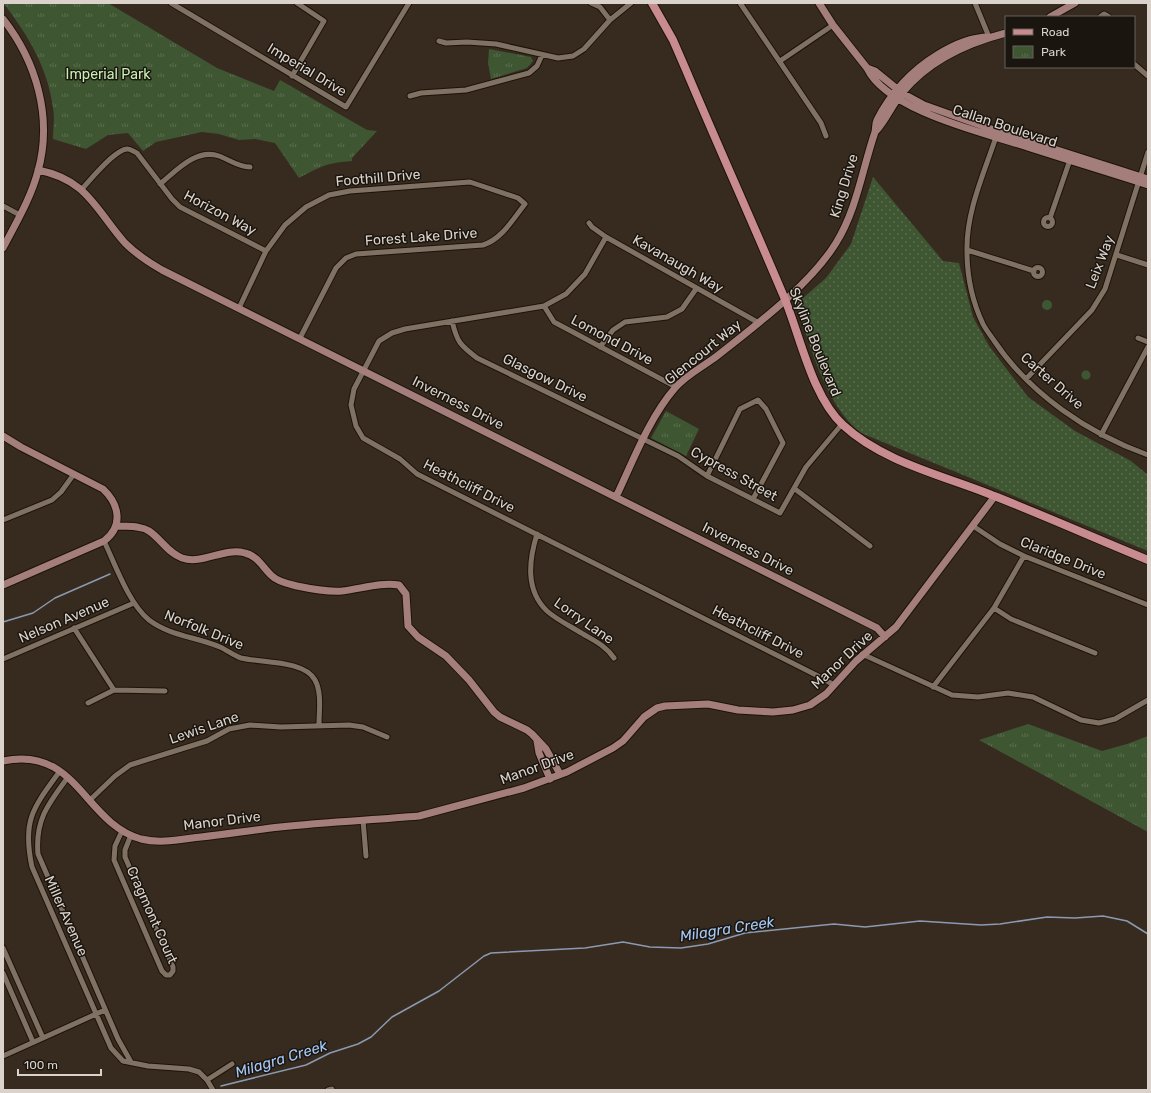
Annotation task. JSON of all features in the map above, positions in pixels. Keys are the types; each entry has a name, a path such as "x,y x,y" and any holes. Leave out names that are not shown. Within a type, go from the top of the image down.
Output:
{"main road":[{"name":"Skyline Boulevard","path":"652,3 673,40 785,299 821,395 842,424 862,440 885,453 951,481 995,496 1148,560"}],"street":[{"name":"Imperial Drive","path":"171,3 346,107 410,3"},
{"path":"292,76 324,21 297,3"},
{"path":"591,3 600,7 610,20"},
{"path":"439,41 446,44 468,42 496,44 558,58 573,56 592,42 610,20 630,3"},
{"path":"740,3 821,123 826,136"},
{"name":"Callan Boulevard","path":"819,3 833,25 867,68 875,71 897,94 940,118 995,133 1140,179 1148,179"},
{"path":"975,3 989,37"},
{"path":"1052,16 1075,3"},
{"path":"3,19 23,48 37,85 43,127 38,170 20,215 3,248"},
{"path":"780,61 833,25"},
{"name":"King Drive","path":"785,299 825,260 846,224 856,197 870,144 876,130 881,126 897,94 934,64 954,52 989,37 1005,33"},
{"path":"410,96 421,93 466,90 529,73 537,66 542,55"},
{"path":"1135,65 1148,76"},
{"name":"Carter Drive","path":"995,133 973,206 968,229 967,250 969,284 983,324 1003,353 1026,379 1064,412 1100,435 1148,455"},
{"name":"Horizon Way","path":"82,189 107,163 122,150 128,149 137,153 172,200 180,207 266,251"},
{"name":"Leix Way","path":"1026,379 1092,310 1105,290 1148,152"},
{"path":"160,184 194,158 208,154 218,156 242,167 250,168"},
{"path":"1050,218 1070,158"},
{"name":"Inverness Drive","path":"38,170 52,173 69,180 82,189 125,243 140,257 162,270 877,628 885,637"},
{"name":"Callan Boulevard","path":"1140,179 1148,185"},
{"name":"Foothill Drive","path":"239,308 266,251 285,225 306,207 329,195 350,191 470,182 518,198 525,204"},
{"name":"Forest Lake Drive","path":"300,338 336,268 346,258 356,254 483,245 491,242 498,236 525,204"},
{"path":"3,206 20,215"},
{"name":"Kavanaugh Way","path":"589,223 592,227 606,236 696,289 759,323"},
{"name":"Heathcliff Drive","path":"606,236 585,274 566,294 544,306 405,329 392,333 379,342 354,389 351,405 356,426 363,438 400,459 416,474 834,685"},
{"path":"967,250 1034,271"},
{"path":"1117,255 1148,265"},
{"path":"600,347 613,330 625,322 667,317 682,309 696,289"},
{"name":"Glencourt Way","path":"616,497 644,439 660,410 676,387 759,323 785,299"},
{"name":"Lomond Drive","path":"544,306 554,322 676,387"},
{"name":"Glasgow Drive","path":"452,321 456,338 464,348 477,358 644,439"},
{"path":"1138,338 1148,342"},
{"path":"1100,435 1148,347"},
{"path":"707,476 740,409 758,400 766,409 783,443 753,499"},
{"name":"Cypress Street","path":"644,439 678,456 707,476 780,512 795,489 806,467 842,424"},
{"path":"3,436 21,447 96,485 108,494 116,506 117,513 117,526 109,537 3,585"},
{"path":"3,520 52,500 61,492 74,474"},
{"path":"795,489 870,546"},
{"name":"Manor Drive","path":"3,761 16,759 33,760 60,771 68,777 106,819 122,831 149,841 170,841 280,827 429,814 550,779 613,748 623,741 644,717 657,708 674,704 698,704 750,711 793,710 802,708 818,700 862,654 896,627 995,496"},
{"path":"117,526 139,527 149,531 170,551 182,558 196,560 233,552 245,553 254,557 262,564 272,577 299,586 341,591 388,583 399,585 406,594 408,626 418,637 446,656 469,680 494,712 500,717 527,730 546,749 560,774"},
{"name":"Claridge Drive","path":"973,526 1000,544 1024,556 1148,605"},
{"name":"Lorry Lane","path":"537,534 531,553 530,571 533,588 538,600 547,612 607,648 614,658"},
{"name":"Norfolk Drive","path":"104,540 134,602 149,620 175,634 219,647 240,658 291,665 305,671 315,679 319,691 319,725"},
{"path":"933,687 994,608 1024,556"},
{"name":"Nelson Avenue","path":"3,659 134,602"},
{"path":"994,608 1011,619 1095,653"},
{"path":"74,628 114,690"},
{"path":"862,654 952,696 978,697 1008,693 1033,698 1080,720 1099,723 1116,719 1148,700"},
{"path":"88,703 114,690 165,691"},
{"name":"Lewis Lane","path":"90,800 115,776 130,765 207,741 229,728 250,725 281,727 319,725 363,727 387,737"},
{"path":"537,741 539,753 550,779"},
{"name":"Miller Avenue","path":"60,771 39,800 32,815 28,829 27,845 32,867 114,1052 123,1061 189,1069 199,1072 207,1080"},
{"name":"Miller Avenue","path":"68,777 42,815 38,828 38,854 105,1010 118,1039 131,1062"},
{"path":"363,820 366,856"},
{"name":"Cragmont Court","path":"122,831 114,849 114,860 162,971 166,975 170,975 173,971 173,967 125,857 125,850 130,835"},
{"path":"3,948 43,1038"},
{"path":"3,973 33,1042"},
{"path":"3,1056 105,1010"},
{"path":"213,1090 207,1080 232,1064"}],"green space":[{"name":"Imperial Park","path":"108,3 217,68 274,91 280,80 367,130 377,131 352,158 352,161 324,166 299,178 275,143 255,139 239,140 219,134 202,132 156,142 143,151 128,133 108,135 86,149 53,139 54,112 47,79 29,40 4,4"},
{"path":"489,49 531,57 533,61 527,68 491,79 488,63"},
{"path":"873,177 943,261 959,263 973,317 989,346 1028,397 1075,431 1131,461 1148,475 1148,551 861,433 848,421 838,407 821,374 796,304 826,278 851,244"},
{"path":"1047,300 1052,305 1047,310 1042,305"},
{"path":"1084,371 1088,371 1090,375 1088,379 1084,379 1082,377 1082,373"},
{"path":"666,411 699,429 686,456 651,438"},
{"path":"1028,724 1102,751 1148,736 1148,832 979,740"}],"waterway":[{"path":"3,622 33,613 55,598 110,574"},
{"name":"Milagra Creek","path":"221,1086 306,1065 330,1053 358,1044 371,1037 392,1017 439,991 484,956 491,953 585,948 623,942 650,947 681,948 708,944 745,933 834,924 865,927 920,921 981,925 1000,924 1047,917 1075,918 1103,916 1127,921 1148,934"}]}
